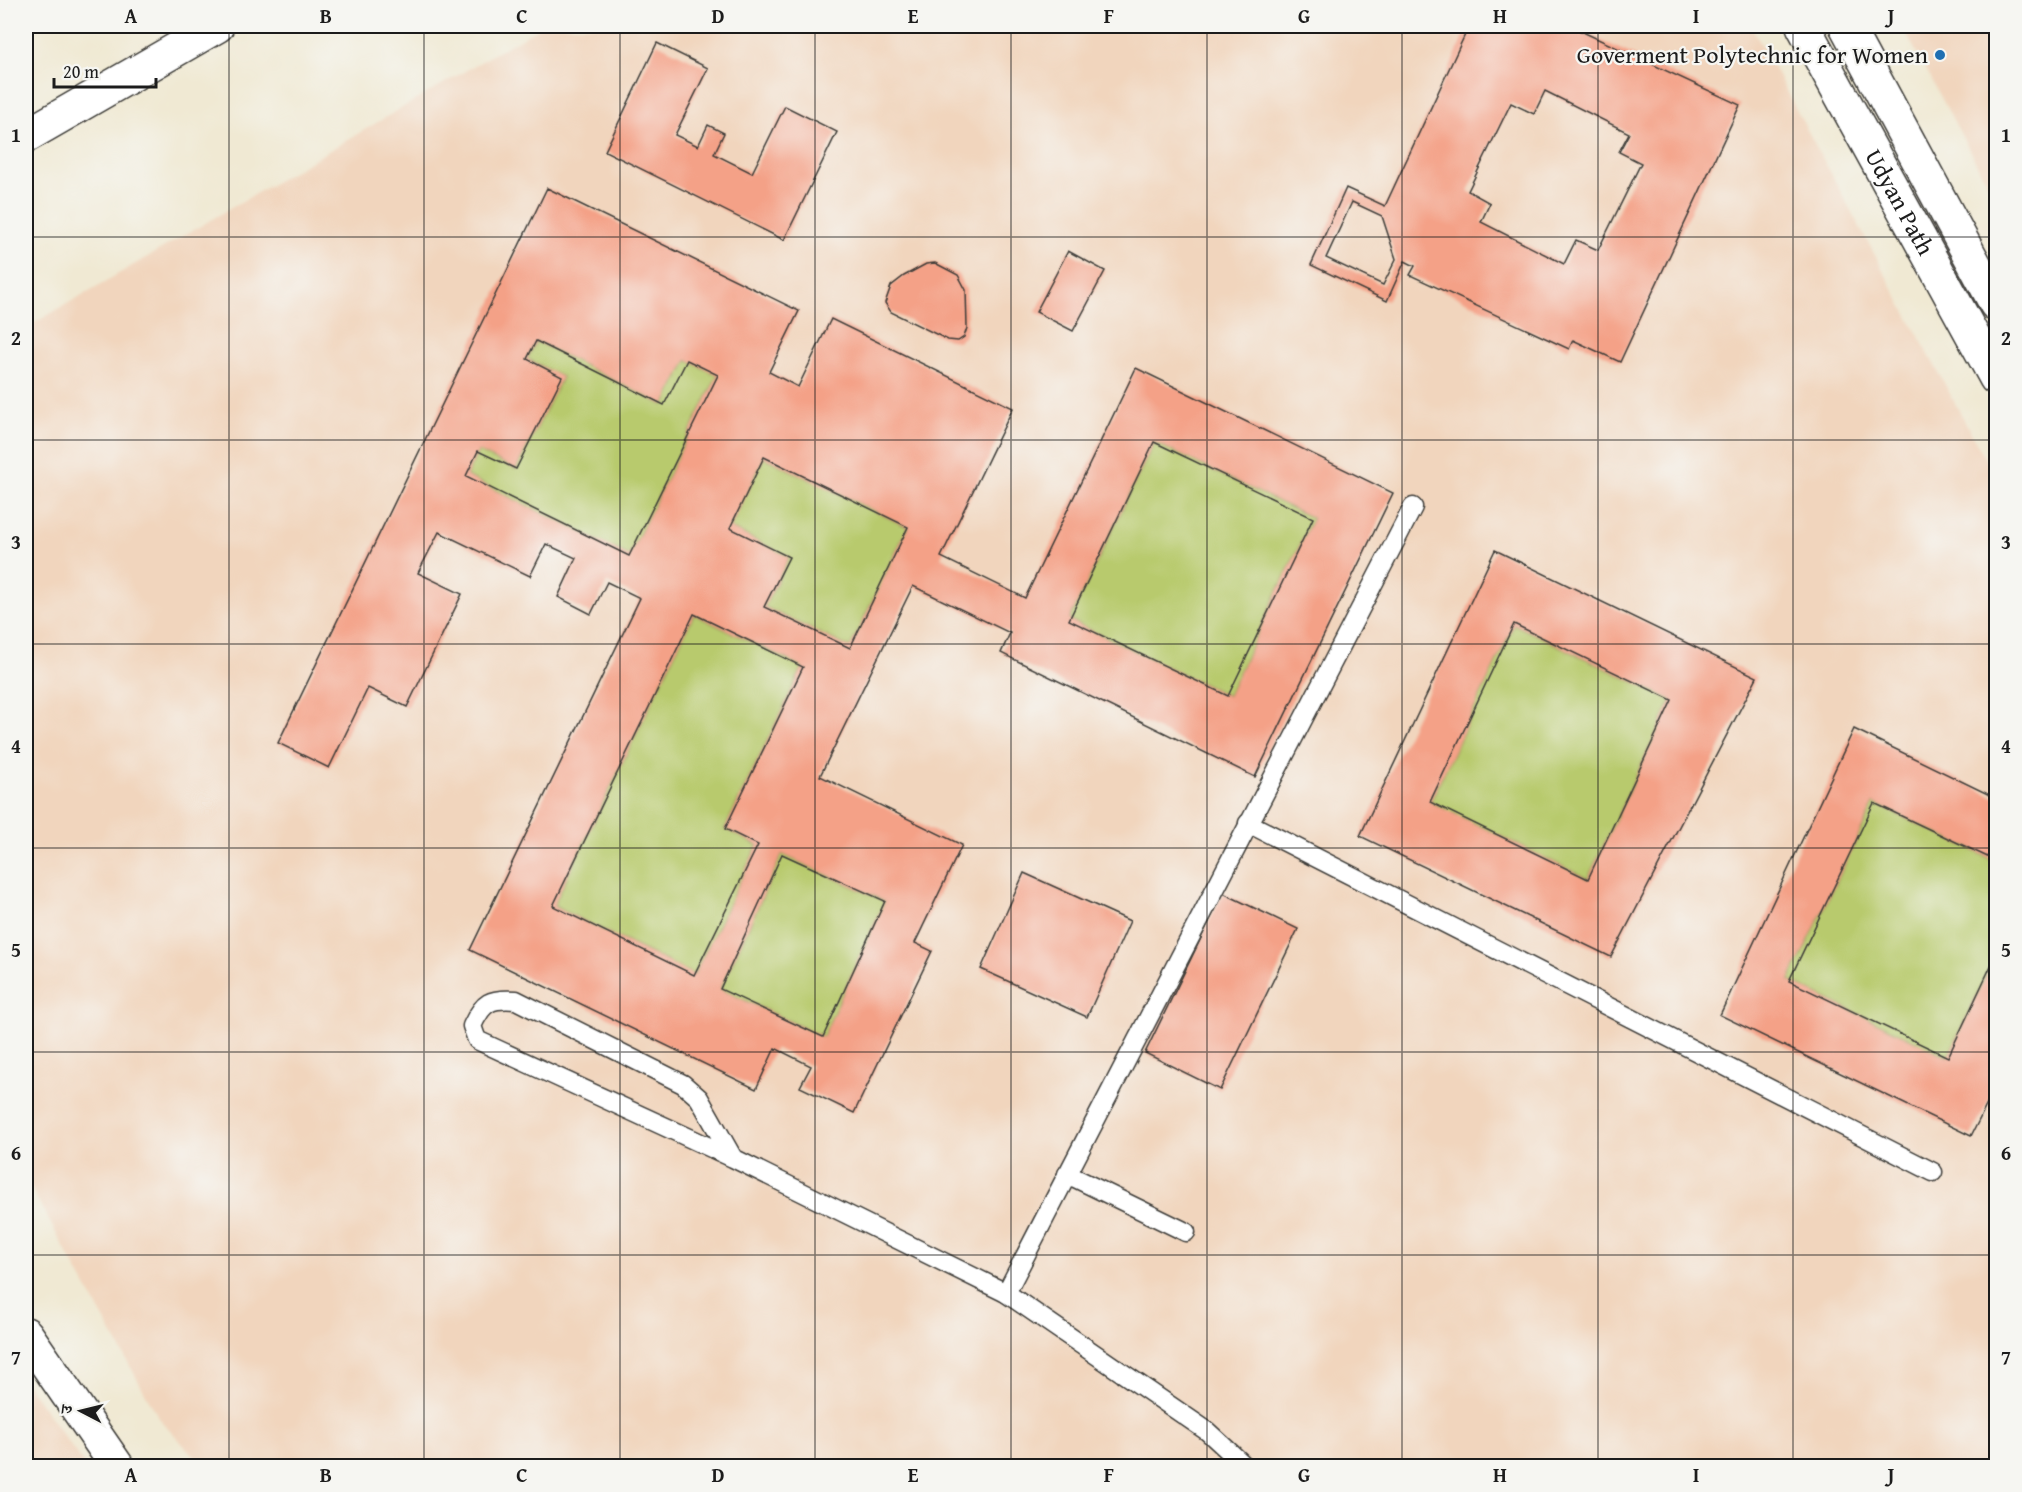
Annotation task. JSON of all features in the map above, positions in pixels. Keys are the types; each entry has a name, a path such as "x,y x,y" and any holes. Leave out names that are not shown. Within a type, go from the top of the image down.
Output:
{"main road":[{"path":"26,136 217,26"},
{"name":"Udyan Path","path":"1803,26 1996,378"},
{"name":"Udyan Path","path":"1846,26 1996,304"},
{"path":"26,1334 117,1467"}],"lane":[{"path":"1006,1293 1413,507"},
{"path":"1248,823 1933,1172"},
{"path":"734,1158 699,1098 683,1084 516,1000 495,999 480,1010 472,1026 477,1040 734,1158 1006,1293 1208,1431 1245,1467"},
{"path":"1067,1174 1186,1232"}],"shaded area":[{"path":"542,26 1751,26 1996,479 1996,1466 203,1466 159,1418 26,1179 26,328"},
{"path":"1902,26 1996,26 1996,200 1928,73"},
{"path":"26,1383 85,1466 26,1466"}],"green space":[{"path":"536,341 664,405 687,360 718,375 629,556 466,476 478,451 516,469 562,377 527,359"},
{"path":"1154,442 1313,518 1228,696 1069,620"},
{"path":"764,457 908,527 850,648 764,607 789,557 730,528"},
{"path":"694,614 803,667 725,829 758,845 694,975 553,906"},
{"path":"1514,624 1672,700 1588,879 1430,802"},
{"path":"1874,803 1996,861 1996,955 1948,1057 1789,981"},
{"path":"782,854 885,901 823,1037 720,989"}],"building":[{"path":"1469,26 1570,26 1740,105 1620,362 1573,340 1569,349 1410,275 1415,266 1405,261 1387,301 1311,265 1346,188 1385,206","holes":["1545,91 1629,133 1619,152 1641,163 1598,250 1576,240 1564,264 1481,222 1490,203 1468,191 1511,103 1534,114","1352,202 1382,216 1396,259 1383,285 1326,258"]},
{"path":"657,43 708,68 675,135 698,146 708,125 724,133 714,154 752,173 785,106 837,132 784,240 605,151"},
{"path":"547,188 799,311 769,372 798,387 831,319 1013,408 941,557 1025,598 1136,368 1393,493 1255,777 1001,653 1010,633 913,586 820,776 962,845 915,943 932,951 854,1113 800,1087 811,1066 775,1048 756,1089 470,950 640,598 607,582 591,614 558,597 576,558 546,544 530,576 439,532 418,573 462,594 407,707 368,688 329,768 278,743","holes":["536,341 664,405 687,360 718,375 629,556 466,476 478,451 516,469 562,377 527,359","1154,442 1313,518 1228,696 1069,620","764,457 908,527 850,648 764,607 789,557 730,528","694,614 803,667 725,829 758,845 694,975 553,906","782,854 885,901 823,1037 720,989"]},
{"path":"1068,251 1105,271 1073,331 1036,312"},
{"path":"935,263 958,275 966,290 967,328 964,337 958,341 948,340 891,312 885,303 891,286 926,264"},
{"path":"1495,550 1757,677 1611,957 1360,836","holes":["1514,624 1672,700 1588,879 1430,802"]},
{"path":"1854,729 1996,798 1996,861 1874,803 1789,981 1948,1057 1996,955 1996,1086 1971,1136 1720,1015"},
{"path":"1024,873 1130,921 1087,1017 981,969"},
{"path":"1223,893 1298,929 1220,1090 1145,1053"}],"place":[{"name":"Goverment Polytechnic for Women","path":"1940,55"}]}
